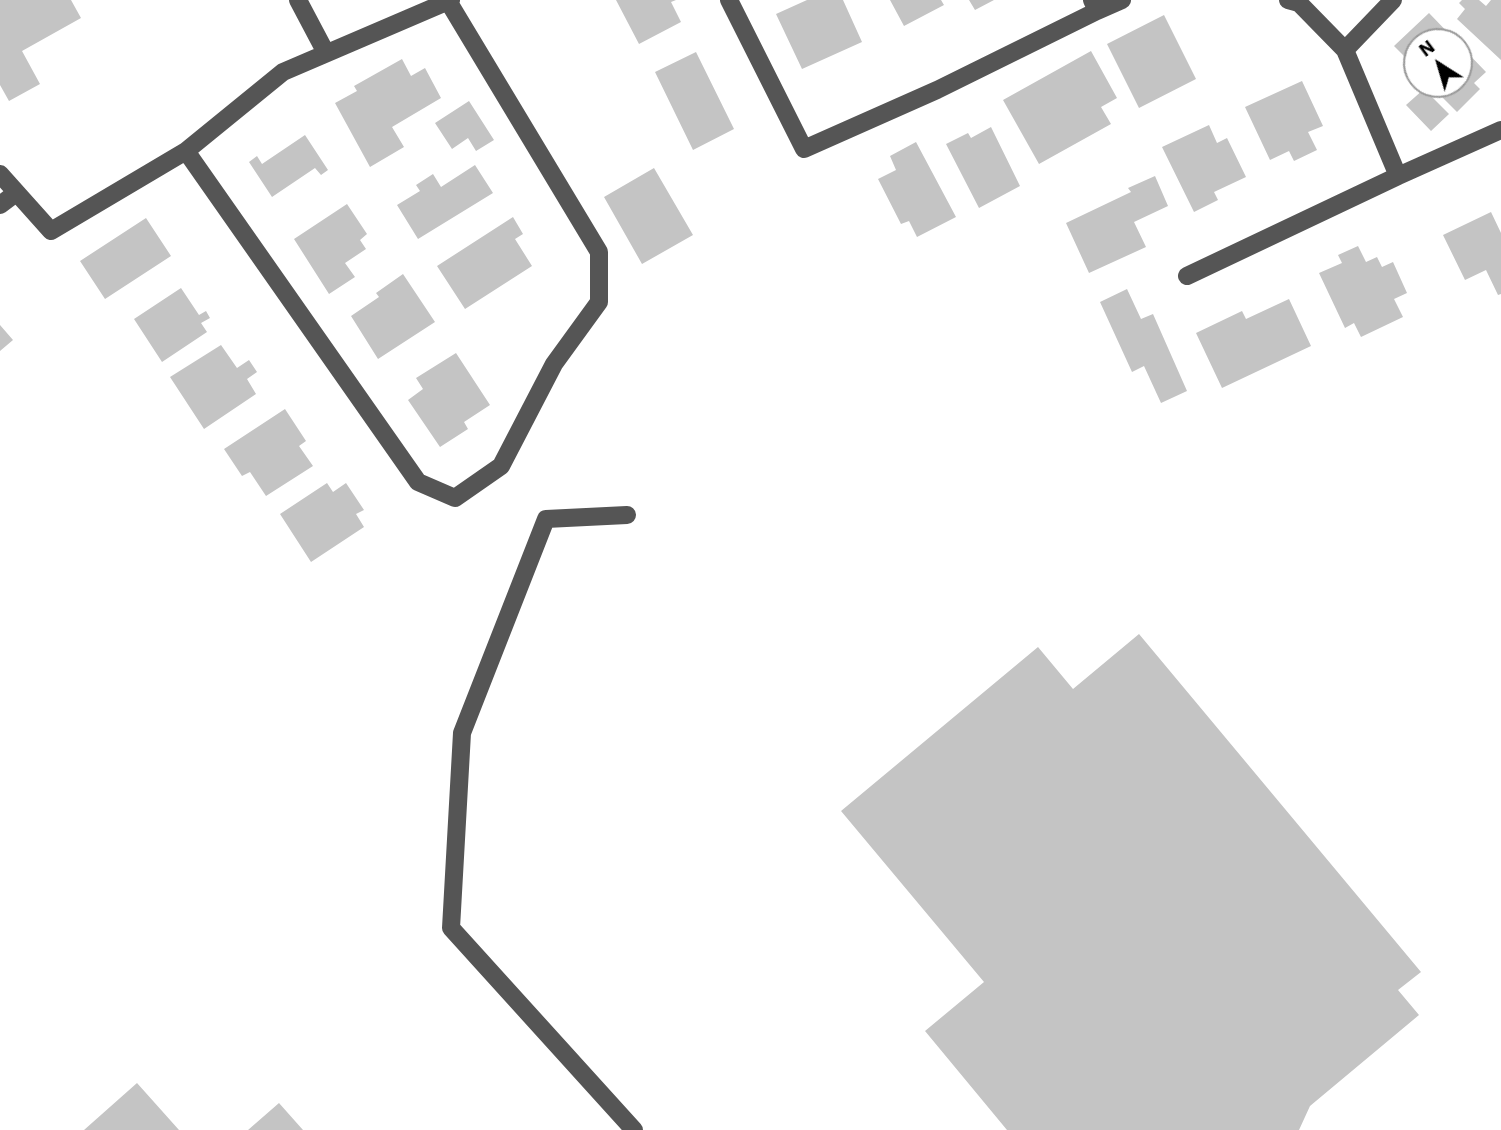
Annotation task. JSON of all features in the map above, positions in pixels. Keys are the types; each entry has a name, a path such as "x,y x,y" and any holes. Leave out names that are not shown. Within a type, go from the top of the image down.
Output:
{"street":[{"path":"298,0 326,53"},
{"path":"729,0 804,149 937,90 1095,5 1122,0"},
{"path":"1288,0 1299,4 1345,50 1398,176"},
{"path":"1345,50 1393,0"},
{"path":"0,174 51,231 186,151 283,72 450,1 598,252 599,302 554,364 501,466 455,498 418,482 186,151"},
{"path":"1187,276 1501,130"},
{"path":"0,205 16,192"},
{"path":"627,515 546,519 462,733 451,928 635,1130"}],"building":[{"path":"0,0 71,0 81,18 22,51 40,84 9,101 0,85"},
{"path":"616,0 676,0 671,2 681,22 639,44"},
{"path":"807,0 843,0 862,42 802,69 776,14"},
{"path":"890,0 941,0 944,5 904,26"},
{"path":"969,0 994,0 975,10"},
{"path":"1462,0 1479,0 1486,6 1491,0 1501,0 1501,60 1473,34 1473,28 1467,28 1457,19 1465,9 1459,3"},
{"path":"1429,13 1443,28 1413,28"},
{"path":"1164,15 1196,79 1139,108 1107,44"},
{"path":"1403,38 1403,55 1394,46"},
{"path":"1091,51 1117,98 1101,107 1111,124 1039,164 1003,100"},
{"path":"696,52 734,129 693,150 655,72"},
{"path":"402,59 411,76 425,68 441,98 392,127 404,147 370,167 335,103 357,91 354,86"},
{"path":"1473,59 1486,72 1474,83 1480,89 1473,96"},
{"path":"1302,81 1323,126 1308,132 1317,150 1294,161 1289,151 1270,160 1245,107"},
{"path":"1414,98 1433,98 1449,114 1431,131 1406,105"},
{"path":"1443,98 1471,98 1457,112"},
{"path":"469,101 494,140 476,151 468,138 452,149 435,123"},
{"path":"1209,125 1217,143 1227,138 1246,177 1214,192 1218,200 1194,212 1162,147"},
{"path":"991,127 1020,186 979,208 946,144 968,133 971,138"},
{"path":"305,135 328,170 321,175 315,168 272,197 249,162 257,156 262,164"},
{"path":"916,142 956,217 917,237 909,221 901,224 878,179 896,170 890,156"},
{"path":"475,165 493,193 418,239 397,205 420,191 416,185 433,174 441,187"},
{"path":"654,168 693,235 642,264 604,197"},
{"path":"1155,176 1168,206 1134,222 1146,247 1089,273 1066,223 1131,192 1128,188"},
{"path":"347,204 367,234 360,240 366,249 345,263 355,277 329,294 294,239"},
{"path":"1491,212 1501,233 1501,294 1498,295 1486,270 1465,280 1443,235"},
{"path":"513,217 523,234 515,239 532,266 465,309 437,266"},
{"path":"146,218 171,256 105,299 80,261"},
{"path":"1358,246 1366,262 1377,257 1382,267 1393,262 1407,293 1394,299 1403,317 1361,337 1354,323 1345,328 1319,273 1342,263 1338,255"},
{"path":"403,274 435,322 378,359 351,316 379,297 376,293"},
{"path":"181,288 199,315 206,311 210,318 201,323 207,332 162,362 134,319"},
{"path":"1127,289 1141,319 1153,314 1187,391 1161,403 1144,366 1132,372 1100,302"},
{"path":"1289,299 1311,346 1222,388 1196,333 1242,311 1246,319"},
{"path":"0,325 13,340 0,351"},
{"path":"221,345 237,368 249,360 257,372 247,379 256,394 204,429 170,377"},
{"path":"456,353 490,405 464,422 468,429 440,447 408,400 423,389 416,378"},
{"path":"285,409 306,441 299,446 313,466 266,496 250,472 242,476 224,449"},
{"path":"327,483 333,492 346,483 364,510 356,514 364,527 311,562 280,514"},
{"path":"1139,634 1421,972 1398,990 1419,1015 1310,1106 1299,1130 1007,1130 925,1031 984,982 841,811 1038,647 1073,689"},
{"path":"137,1083 179,1130 84,1130"},
{"path":"279,1103 303,1130 248,1130"}]}
